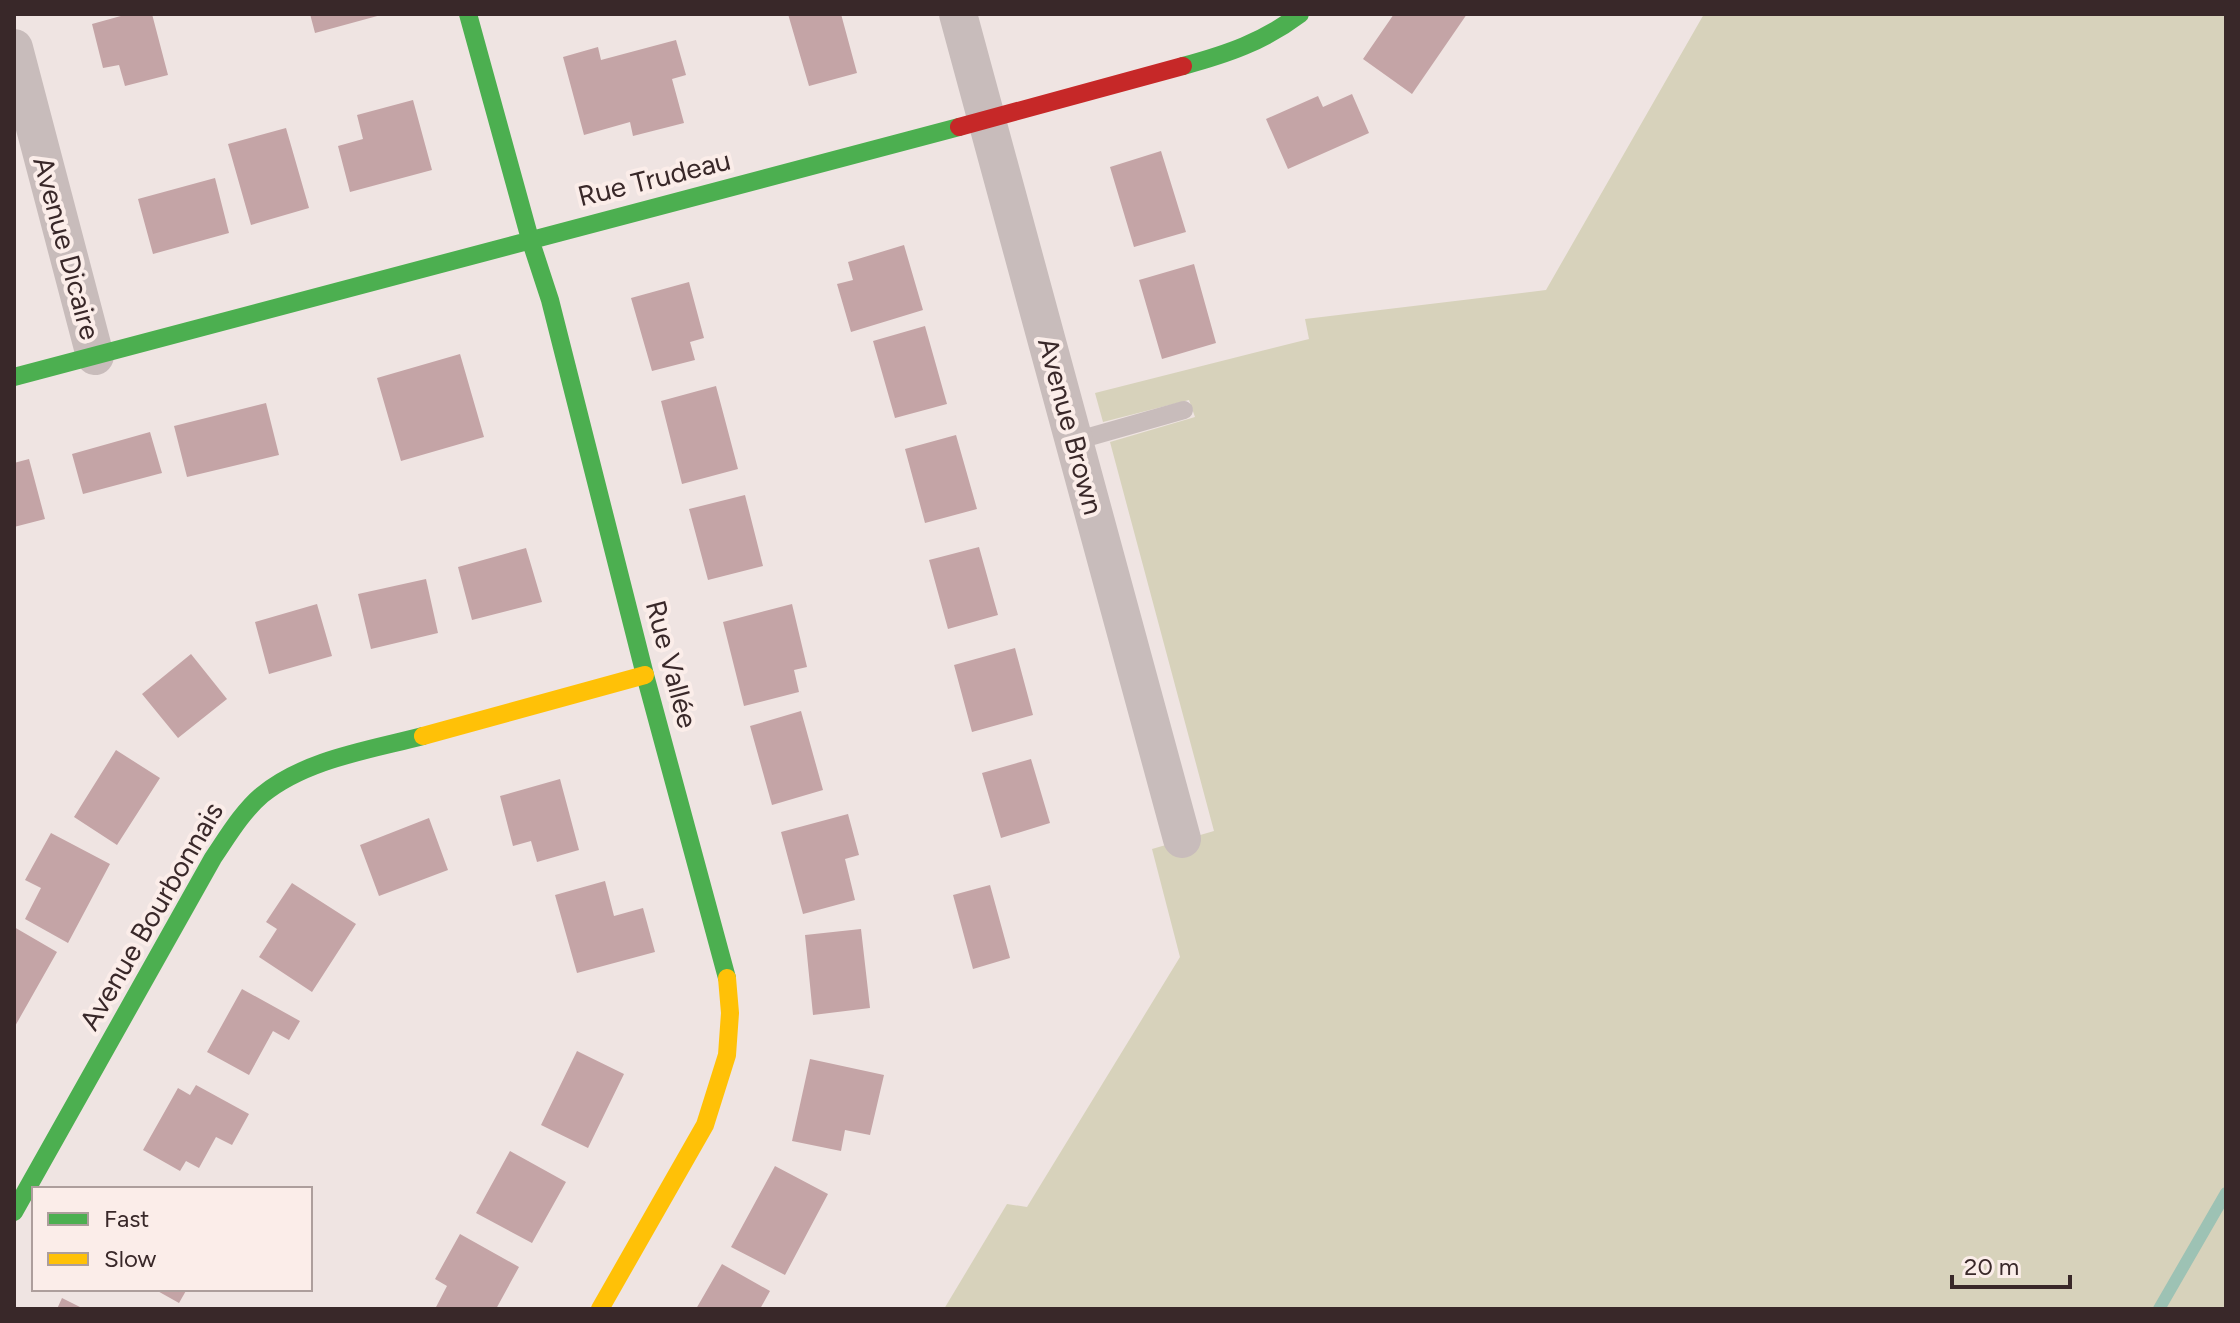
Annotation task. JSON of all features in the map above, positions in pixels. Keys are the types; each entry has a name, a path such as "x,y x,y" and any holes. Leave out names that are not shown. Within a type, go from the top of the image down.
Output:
{"street":[{"name":"Rue Vallée","path":"468,14 530,239 550,300 645,675 727,977 730,1013 727,1055 705,1125 600,1309"},
{"name":"Avenue Brown","path":"958,14 1182,839"},
{"name":"Rue Trudeau","path":"14,377 1226,54 1275,33 1300,14"},
{"name":"Avenue Dicaire","path":"14,48 95,356"},
{"name":"Avenue Bourbonnais","path":"14,1212 213,858 248,806 268,788 295,773 333,760 645,675"}],"lane":[{"path":"1075,441 1184,410"}],"shaded area":[{"path":"1704,14 2226,14 2226,1309 944,1309 1007,1204 1027,1207 1180,957 1152,849 1214,831 1110,442 1195,417 1189,400 1103,422 1095,393 1309,339 1305,319 1546,290"}],"building":[{"path":"128,14 152,14 168,75 125,86 119,65 103,68 92,24"},
{"path":"310,14 381,14 381,15 315,33"},
{"path":"788,14 841,14 857,73 809,86"},
{"path":"1394,14 1467,14 1412,94 1363,59"},
{"path":"676,40 686,75 672,79 684,123 633,136 630,122 584,135 563,57 598,47 601,60"},
{"path":"1352,94 1369,133 1288,169 1266,119 1318,96 1323,107"},
{"path":"413,100 432,170 350,192 338,146 363,139 357,115"},
{"path":"286,128 309,208 251,225 228,144"},
{"path":"1161,151 1186,232 1134,247 1110,167"},
{"path":"215,178 229,233 153,254 138,199"},
{"path":"904,245 923,310 851,332 837,284 853,280 848,262"},
{"path":"1194,264 1216,343 1162,359 1139,280"},
{"path":"689,282 704,338 690,342 695,360 652,371 631,298"},
{"path":"925,326 947,404 895,418 873,341"},
{"path":"460,354 484,437 401,461 377,378"},
{"path":"716,386 738,469 682,484 661,401"},
{"path":"266,403 279,455 187,477 174,426"},
{"path":"150,432 162,473 83,494 72,454"},
{"path":"956,435 977,509 925,523 905,449"},
{"path":"29,459 45,519 14,527 14,463"},
{"path":"745,495 763,566 708,580 689,509"},
{"path":"979,547 998,615 948,629 929,560"},
{"path":"526,548 542,602 472,620 458,567"},
{"path":"426,579 438,633 371,649 358,594"},
{"path":"317,604 332,656 269,674 255,622"},
{"path":"792,604 807,667 794,670 799,692 744,706 723,622"},
{"path":"1015,648 1033,715 972,732 954,665"},
{"path":"191,654 227,699 178,738 142,694"},
{"path":"801,711 823,790 772,805 750,726"},
{"path":"116,750 160,778 117,845 74,817"},
{"path":"1031,759 1050,823 1001,838 982,773"},
{"path":"560,779 579,850 537,862 531,841 513,846 500,796"},
{"path":"848,814 859,855 845,859 855,900 803,914 781,832"},
{"path":"429,818 448,870 379,896 360,845"},
{"path":"51,833 110,864 68,943 25,919 41,888 25,880"},
{"path":"605,881 614,916 643,908 655,952 577,973 555,895"},
{"path":"292,883 356,924 312,992 259,957 277,929 266,922"},
{"path":"990,885 1010,958 973,969 953,895"},
{"path":"14,927 57,952 14,1028"},
{"path":"861,929 870,1008 813,1015 805,935"},
{"path":"242,989 300,1021 289,1040 273,1031 249,1075 207,1052"},
{"path":"577,1051 624,1074 588,1148 541,1125"},
{"path":"810,1059 884,1075 870,1135 845,1130 841,1151 792,1141"},
{"path":"196,1085 249,1114 232,1145 216,1137 199,1168 186,1161 180,1171 143,1150 178,1088 190,1095"},
{"path":"510,1151 566,1182 532,1243 476,1213"},
{"path":"775,1166 828,1194 785,1275 731,1247"},
{"path":"460,1234 519,1267 496,1309 435,1309 447,1286 435,1279"},
{"path":"722,1264 770,1291 760,1309 696,1309"},
{"path":"158,1291 186,1291 179,1303"},
{"path":"62,1298 84,1309 57,1309"}],"waterway":[{"path":"2159,1309 2226,1193"}],"traffic: fast":[{"path":"468,14 530,239 550,300 645,675 727,978"},
{"path":"1183,66 1244,46 1300,14"},
{"path":"14,377 959,127"},
{"path":"14,1212 213,858 248,809 279,783 318,764 423,736"}],"traffic: slow":[{"path":"423,736 645,675"},
{"path":"600,1309 705,1125 727,1055 730,1013 727,978"}],"traffic: jam":[{"path":"959,127 1183,66"}]}
